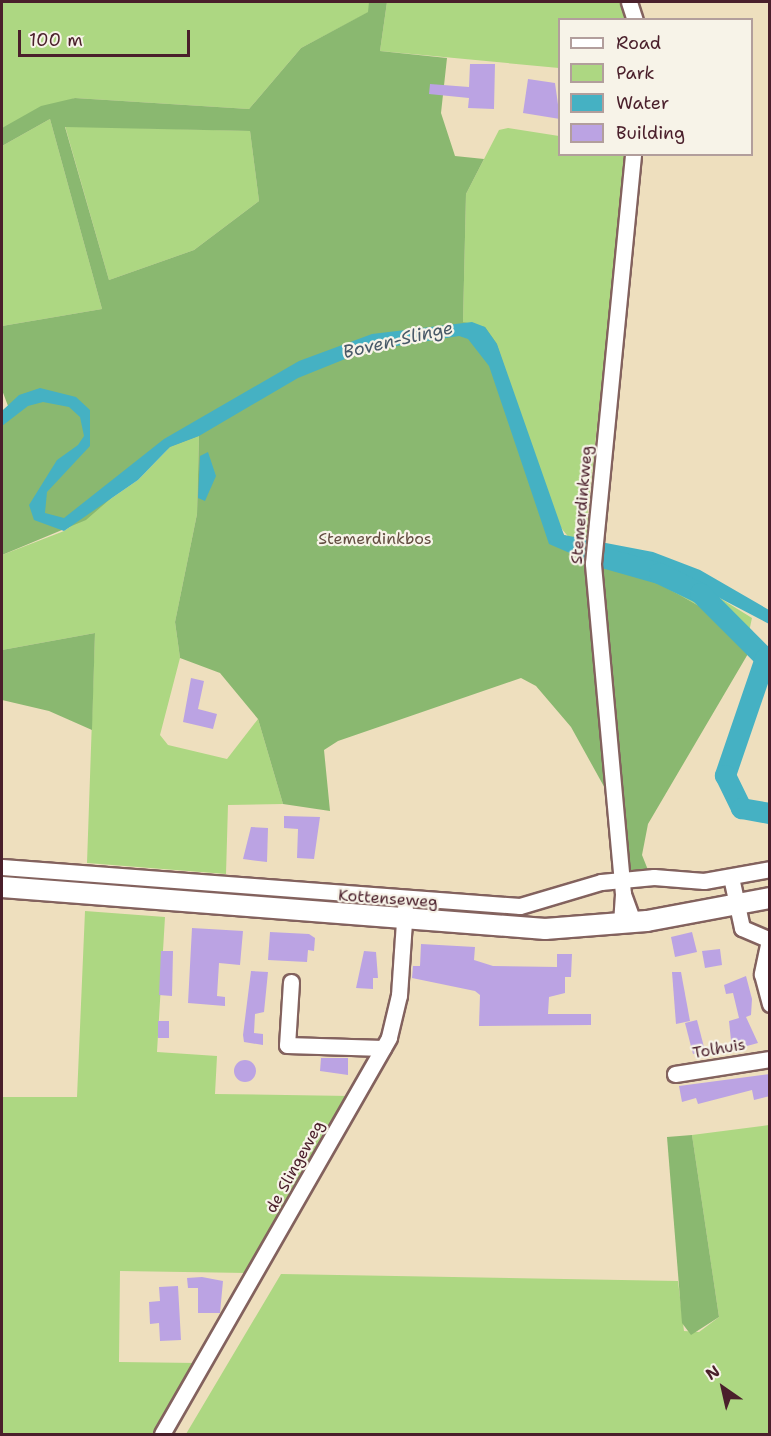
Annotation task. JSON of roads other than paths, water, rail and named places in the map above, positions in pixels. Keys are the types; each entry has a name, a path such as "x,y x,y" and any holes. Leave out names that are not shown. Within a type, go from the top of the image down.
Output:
{"main road":[{"name":"Kottenseweg","path":"2,887 191,892 405,910 488,924 770,886"},
{"name":"Kottenseweg","path":"733,892 770,898"}],"street":[{"path":"629,2 634,18"},
{"name":"Stemerdinkweg","path":"625,907 593,563 633,156"},
{"name":"Kottenseweg","path":"2,867 191,892"},
{"name":"Kottenseweg","path":"405,910 520,906 625,907 733,892 770,869"},
{"path":"733,892 742,928 769,940 762,974 770,1005"},
{"name":"de Slingeweg","path":"162,1434 383,1048 396,1016 405,910"},
{"path":"291,982 287,1045 383,1048"},
{"name":"Tolhuis","path":"675,1074 770,1059"}],"water":[{"path":"472,322 485,327 497,344 564,535 653,552 700,570 769,610 769,624 670,572 579,557 549,544 489,366 468,339 459,336 365,351 298,378 199,436 170,447 138,480 64,531 34,520 29,505 57,460 78,445 84,436 80,417 69,407 43,402 28,406 2,426 2,411 19,395 40,388 76,397 90,410 90,446 47,492 45,513 64,518 164,439 299,361 372,334"},
{"path":"208,452 216,476 205,501 198,498 200,456"}],"waterway":[{"name":"Boven-Slinge","path":"588,553 659,573 700,593 765,658 725,775 741,808 770,813"}],"park label":[{"name":"Stemerdinkbos","path":"375,539"}]}
